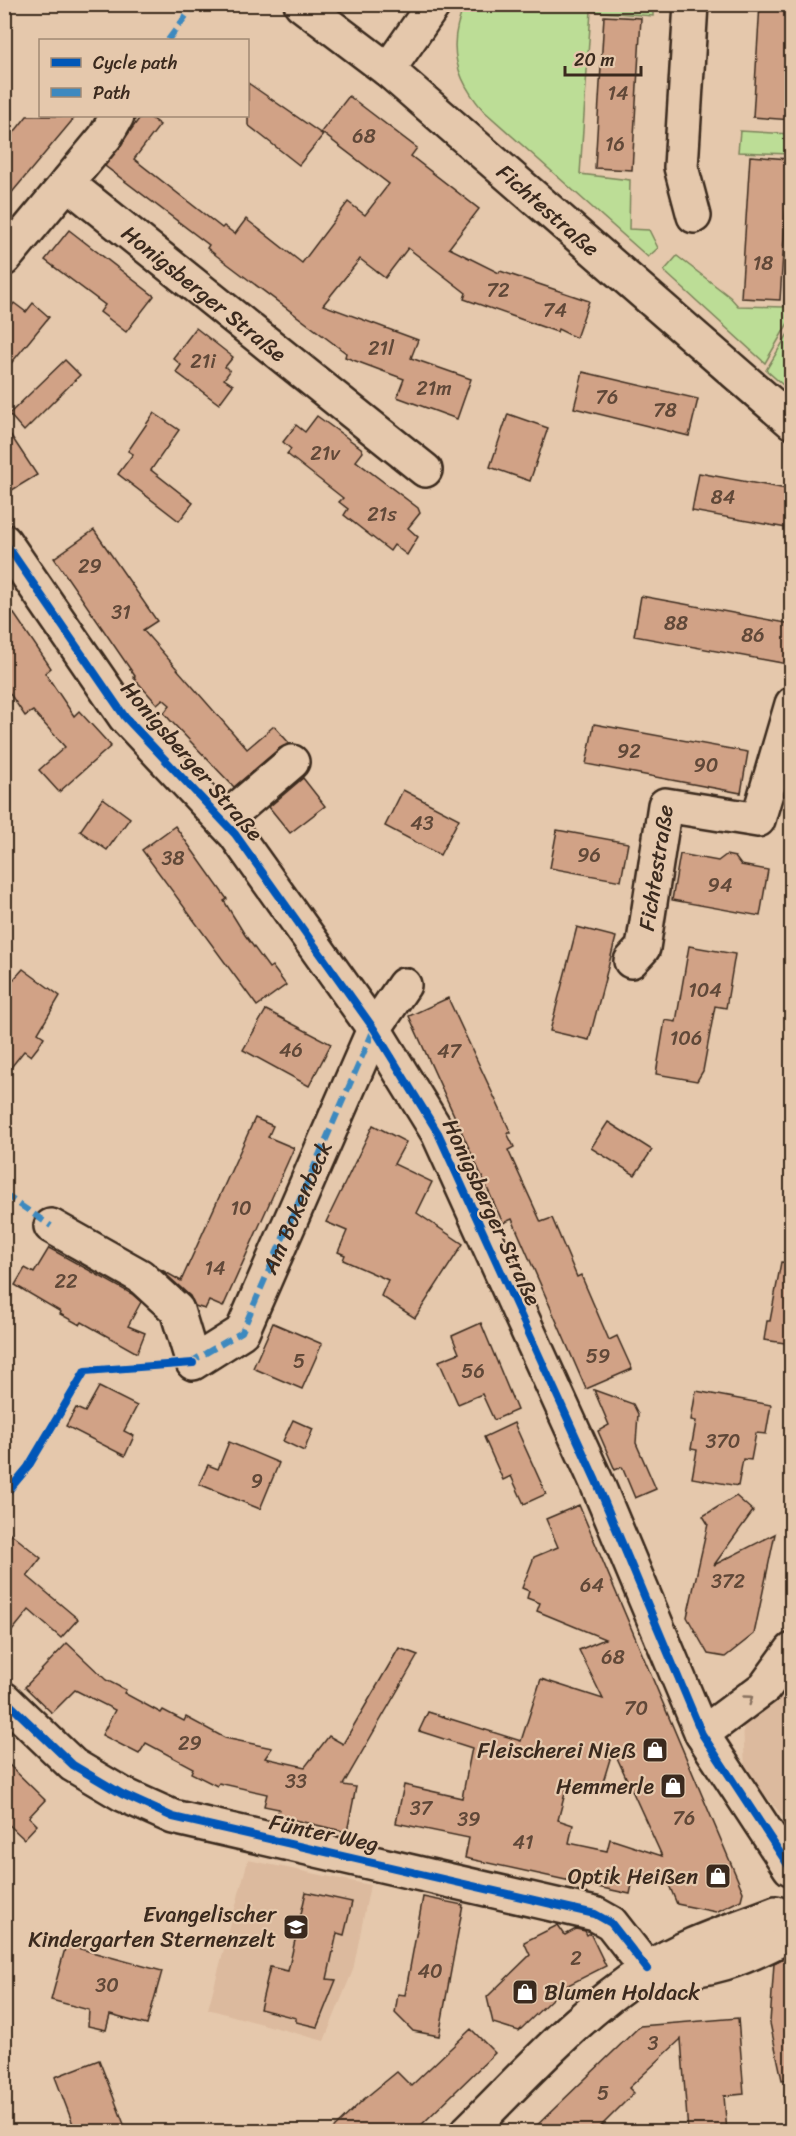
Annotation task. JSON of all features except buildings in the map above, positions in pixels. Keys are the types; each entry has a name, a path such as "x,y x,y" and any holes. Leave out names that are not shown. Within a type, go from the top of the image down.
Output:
{"street":[{"name":"Fichtestraße","path":"301,4 388,70 792,422"},
{"path":"388,70 434,4"},
{"path":"692,4 681,167 694,216"},
{"path":"4,259 68,183 111,126"},
{"name":"Honigsberger Straße","path":"68,183 425,470"},
{"name":"Honigsberger Straße","path":"4,541 125,717 235,834 374,1029 438,1133 596,1481 702,1734 791,1868"},
{"name":"Fichtestraße","path":"631,961 643,948 665,805 758,820 792,704"},
{"path":"223,821 292,762"},
{"name":"Am Bokenbeck","path":"51,1226 140,1276 177,1310 193,1363 242,1332 374,1029 404,985"},
{"path":"702,1734 765,1687 792,1650"},
{"name":"Fünter Weg","path":"4,1699 73,1765 122,1794 173,1817 579,1909 611,1923 647,1969"},
{"path":"467,2132 583,2018 647,1969 698,1944 786,1925 772,1896 778,1880 791,1868"}],"shaded area":[{"path":"791,1686 791,1826 745,1771 743,1721 764,1697"},
{"name":"Evangelischer Kindergarten Sternenzelt","path":"248,1860 370,1885 353,1970 324,2041 208,2009"}],"green space":[{"path":"465,5 653,5 653,16 591,11 580,174 630,180 629,229 649,230 658,248 648,257 484,111 474,99 461,74 455,48 459,19"},
{"path":"740,131 791,134 791,154 738,152"},
{"path":"791,195 791,318 765,363 664,271 677,256 730,297 738,306 784,307"},
{"path":"791,329 791,392 766,370"}],"marked path":[{"path":"169,39 195,4"},
{"path":"189,1363 242,1332 374,1029"},
{"path":"4,1194 51,1226"}],"cycle path":[{"path":"4,541 125,717 235,834 374,1029 438,1133 596,1481 702,1734 790,1868"},
{"path":"4,1496 28,1467 85,1371 193,1363"},
{"path":"4,1699 73,1765 122,1794 173,1817 595,1914 611,1923 647,1969"}],"place":[{"name":"Fleischerei Nieß","path":"655,1750"},
{"name":"Hemmerle","path":"673,1786"},
{"name":"Optik Heißen","path":"718,1876"},
{"name":"Evangelischer Kindergarten Sternenzelt","path":"296,1927"},
{"name":"Blumen Holdack","path":"525,1992"}]}
